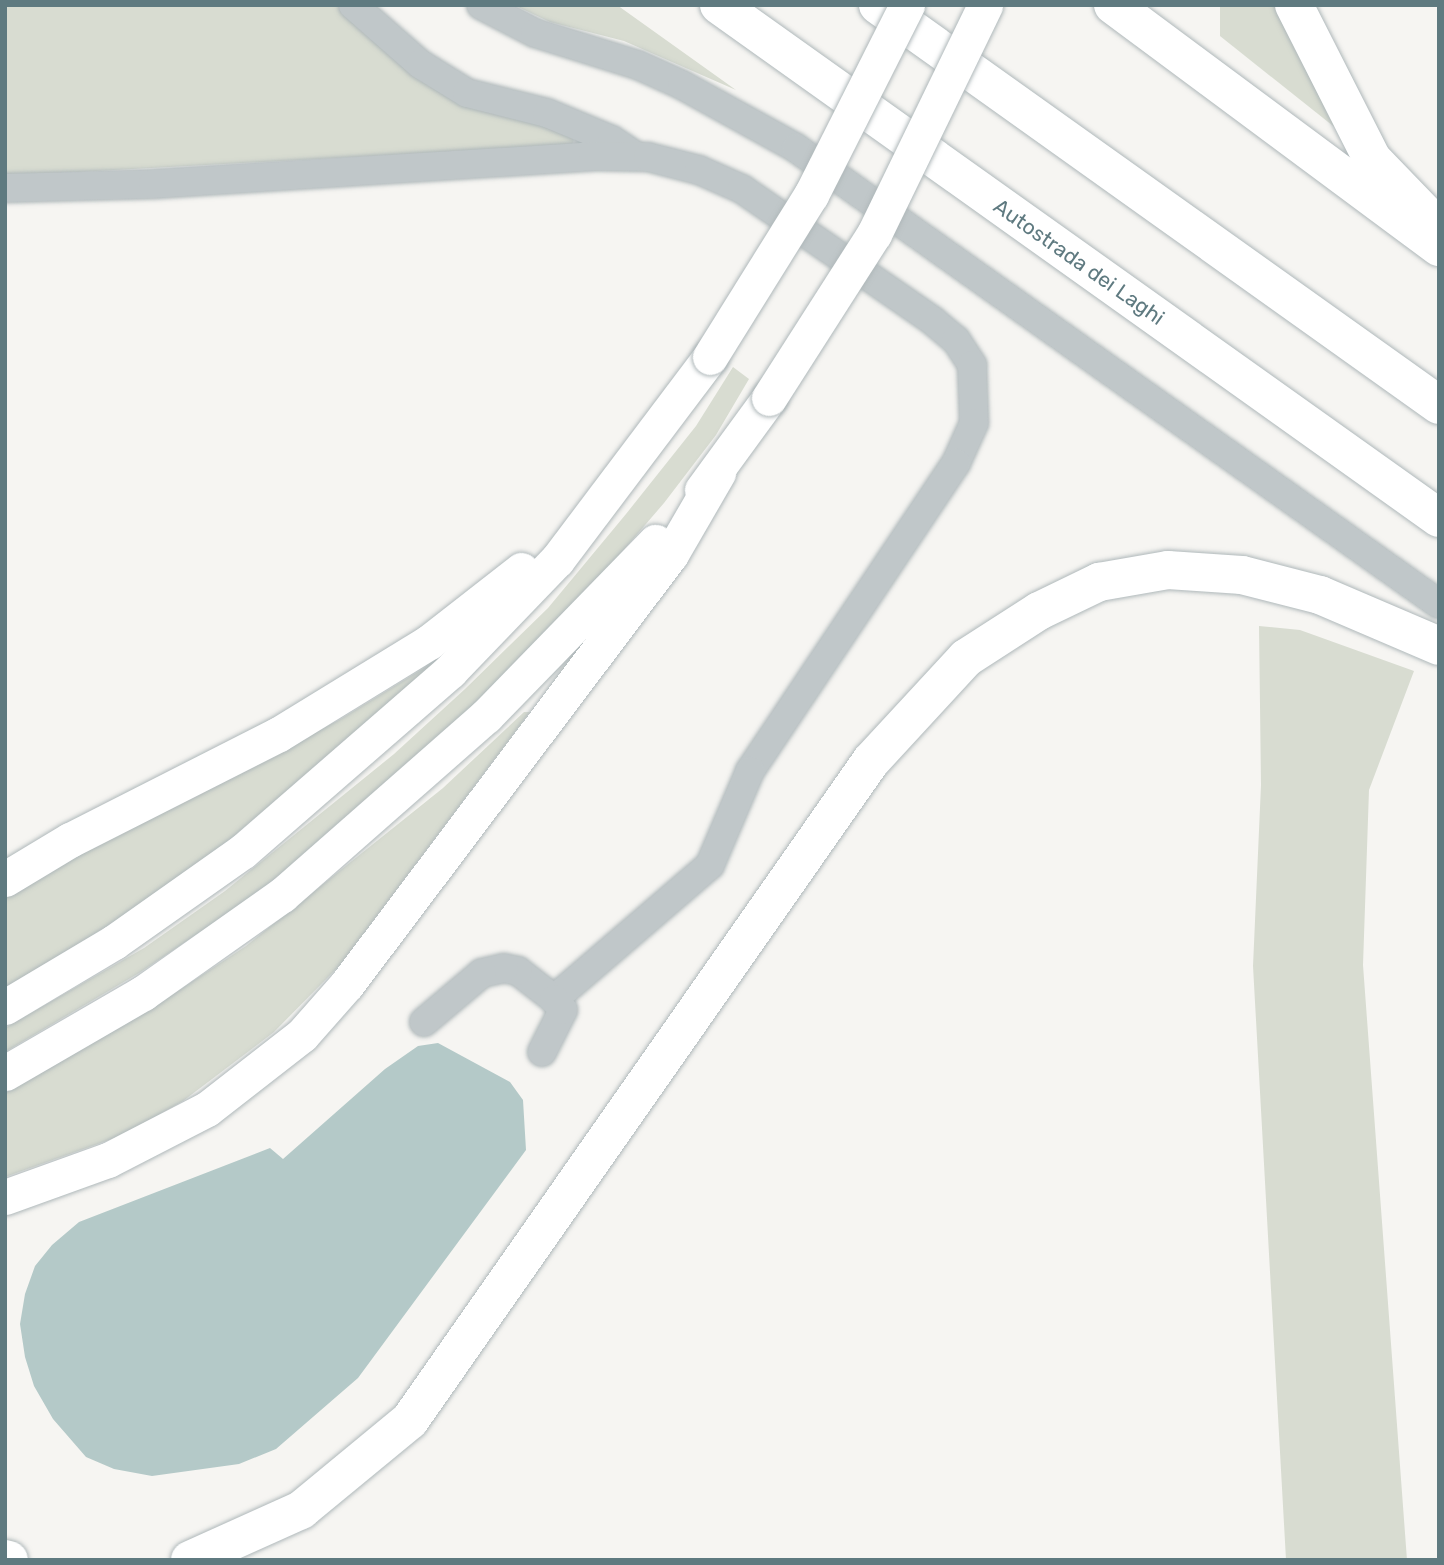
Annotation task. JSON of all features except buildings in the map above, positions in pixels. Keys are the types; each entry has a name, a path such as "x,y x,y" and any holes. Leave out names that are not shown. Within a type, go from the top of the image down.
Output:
{"highway":[{"name":"Autostrada dei Laghi","path":"719,5 1439,517"},
{"path":"878,5 1439,405"},
{"path":"918,5 1036,116"},
{"path":"1112,5 1439,247"},
{"path":"1294,5 1372,159 1439,227"},
{"path":"190,1560 301,1510 410,1420 871,761 966,658 1039,611 1099,582 1168,570 1242,575 1320,595 1439,646"}],"main road":[{"path":"5,1007 114,942 243,851 312,794 450,671 539,579 656,433 710,357 811,195 907,5"},
{"path":"5,1197 108,1160 207,1109 302,1035 347,984 671,554 718,473 874,234 985,5"},
{"path":"5,879 70,840 279,734 429,642 510,581 656,433"},
{"path":"5,1073 143,993 282,895 486,716 718,473"}],"lane":[{"path":"353,5 420,64 467,93 547,113 612,140 638,157"},
{"path":"481,5 535,33 671,80 796,149 1439,604"},
{"path":"5,188 153,184 638,157 699,170 742,188 933,321 956,340 972,365 974,423 956,463 751,771 710,865 554,999"},
{"path":"424,1022 482,973 504,968 518,971 554,999 563,1010 542,1052"}],"shaded area":[{"path":"5,5 339,5 445,90 575,128 573,145 5,176"},
{"path":"514,5 617,5 736,90 624,41 550,22"},
{"path":"1220,5 1279,5 1362,149 1220,36"},
{"path":"733,367 749,379 716,435 664,503 578,603 393,786 245,902 139,973 5,1052 5,1028 144,948 225,891 394,754 465,689 548,608 696,426"},
{"path":"1259,626 1300,630 1414,671 1369,790 1363,965 1407,1560 1286,1560 1253,966 1261,785"},
{"path":"442,657 182,881 5,988 5,897 89,846 339,720"},
{"path":"524,712 530,712 340,965 274,1032 183,1101 123,1135 5,1177 5,1093 146,1012 246,946 443,788"},
{"path":"438,1043 510,1082 523,1100 526,1150 358,1378 276,1449 239,1464 152,1476 114,1469 86,1457 53,1419 34,1386 25,1357 20,1324 25,1294 35,1266 52,1245 79,1222 270,1148 283,1159 385,1069 418,1046"}]}
